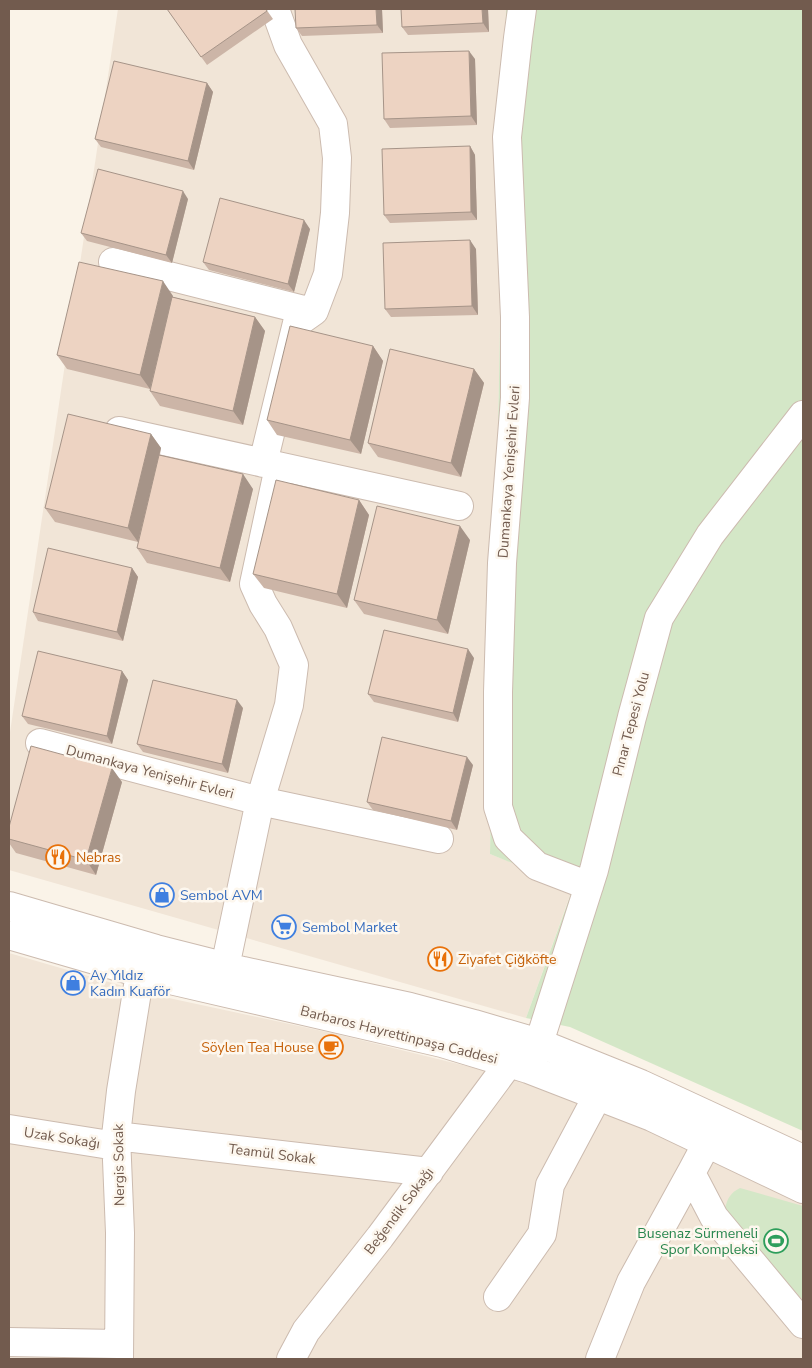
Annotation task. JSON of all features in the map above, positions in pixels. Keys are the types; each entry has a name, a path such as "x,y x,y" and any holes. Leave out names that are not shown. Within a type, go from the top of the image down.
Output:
{"street":[{"path":"224,967 260,801 289,705 294,665 278,628 263,604 254,584 271,465 297,323 314,311 328,274 335,213 337,158 333,124 288,45 275,9"},
{"name":"Dumankaya Yenişehir Evleri","path":"522,9 507,137 515,398 502,563 498,692 498,807 508,838 536,866 589,886"},
{"path":"113,262 314,311"},
{"name":"Pınar Tepesi Yolu","path":"518,1066 539,1043 589,886 659,618 710,535 803,415"},
{"path":"93,426 459,506"},
{"name":"Dumankaya Yenişehir Evleri","path":"40,743 260,801 439,839"},
{"name":"Barbaros Hayrettinpaşa Caddesi","path":"9,906 156,950 224,967 410,1007 539,1043 641,1084 803,1160"},
{"name":"Barbaros Hayrettinpaşa Caddesi","path":"9,935 140,973 442,1043 518,1066 652,1117 803,1189"},
{"name":"Nergis Sokak","path":"119,1352 120,1233 116,1141 121,1090 140,973"},
{"name":"Beğendik Sokağı","path":"291,1359 306,1331 429,1172 518,1066"},
{"path":"498,1297 542,1234 550,1185 598,1095"},
{"name":"Uzak Sokağı","path":"9,1129 116,1141"},
{"name":"Teamül Sokak","path":"116,1141 429,1172"},
{"path":"600,1359 631,1282 707,1143"},
{"path":"690,1173 714,1218 803,1324"},
{"path":"9,1342 119,1352"}],"shaded area":[{"path":"118,9 506,9 490,854 573,887 526,1018 9,870 9,739"},
{"path":"9,953 150,994 336,1034 515,1078 629,1120 803,1197 803,1359 9,1359"}],"green space":[{"path":"506,9 803,9 803,1131 570,1027 526,1018 573,888 490,854"},
{"name":"Busenaz Sürmeneli Spor Kompleksi","path":"740,1188 803,1206 803,1300 730,1218 725,1208 726,1204 732,1194"}],"building":[{"path":"167,9 266,9 267,11 201,57"},
{"path":"295,9 376,9 377,25 296,28"},
{"path":"401,9 482,9 483,23 402,27"},
{"path":"469,51 471,116 384,119 382,53"},
{"path":"114,61 207,83 188,161 95,139"},
{"path":"470,146 471,212 384,215 382,149"},
{"path":"98,169 183,191 166,255 81,233"},
{"path":"220,198 304,220 288,284 203,262"},
{"path":"470,240 472,306 385,309 383,243"},
{"path":"79,262 163,281 140,375 57,355"},
{"path":"172,297 255,317 233,411 150,391"},
{"path":"290,326 373,346 350,440 267,420"},
{"path":"390,349 474,369 451,463 368,443"},
{"path":"68,414 151,434 128,528 45,508"},
{"path":"159,455 243,474 220,568 137,548"},
{"path":"276,480 359,500 337,594 253,574"},
{"path":"377,506 460,526 437,620 354,600"},
{"path":"48,548 132,568 117,632 33,612"},
{"path":"384,630 468,649 453,713 368,694"},
{"path":"38,651 122,671 107,736 22,716"},
{"path":"153,680 237,700 222,764 137,744"},
{"path":"382,737 467,757 451,821 367,802"},
{"path":"31,746 112,768 86,860 9,839 9,827"}],"place":[{"name":"Nebras","path":"58,857"},
{"name":"Sembol AVM","path":"162,895"},
{"name":"Sembol Market","path":"284,927"},
{"name":"Ziyafet Çiğköfte","path":"440,959"},
{"name":"Ay Yıldız Kadın Kuaför","path":"73,983"},
{"name":"Söylen Tea House","path":"331,1047"},
{"name":"Busenaz Sürmeneli Spor Kompleksi","path":"776,1241"}]}
